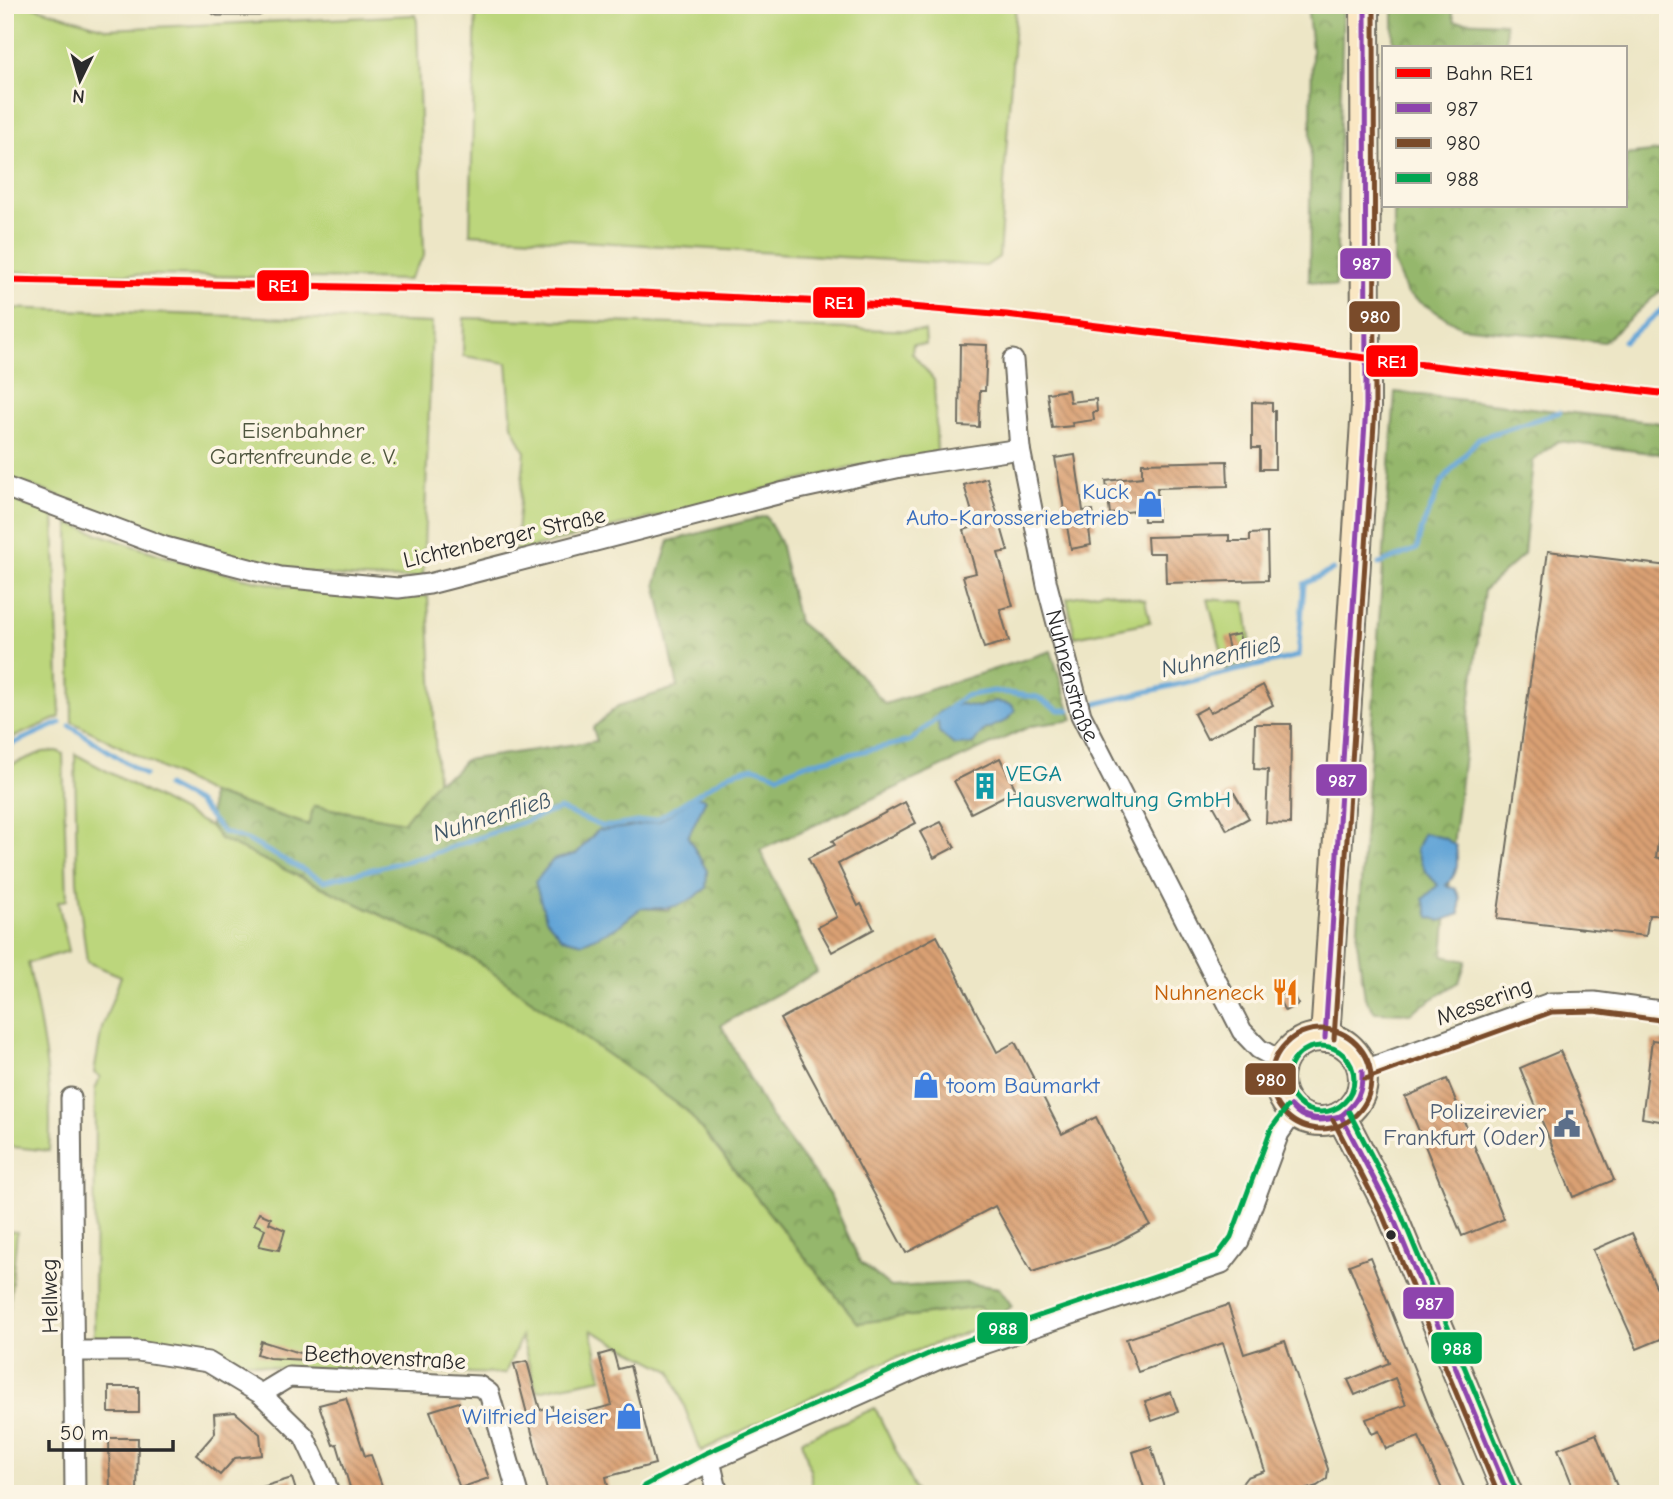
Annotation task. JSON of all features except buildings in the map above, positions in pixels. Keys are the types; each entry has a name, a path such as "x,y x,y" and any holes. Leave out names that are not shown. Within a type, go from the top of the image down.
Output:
{"main road":[{"path":"1325,1038 1366,407 1365,5"},
{"path":"1314,1038 1325,1038 1345,1045 1353,1053 1362,1071 1363,1084 1352,1108 1341,1116 1317,1121 1294,1112 1280,1089 1279,1075 1283,1062 1296,1046 1314,1038"},
{"path":"1341,1116 1390,1210 1508,1494"}],"street":[{"path":"219,5 257,5"},
{"name":"Nuhnenstraße","path":"1013,360 1020,449 1047,585 1081,715 1242,1031 1259,1049 1283,1062"},
{"name":"Lichtenberger Straße","path":"5,487 165,547 268,574 355,586 398,588 429,584 798,489 901,467 1020,449"},
{"name":"Messering","path":"1362,1071 1550,1003 1594,1002 1668,1012"},
{"name":"Hellweg","path":"71,1098 75,1494"},
{"path":"648,1494 710,1461 939,1359 1222,1263 1239,1241 1279,1133 1294,1112"},
{"path":"75,1350 138,1351 208,1362 261,1394 304,1436 326,1481 329,1494"},
{"name":"Beethovenstraße","path":"261,1394 289,1377 479,1386 489,1393 518,1494"},
{"path":"710,1461 718,1494"}],"green space":[{"path":"5,5 28,5 108,29 415,15 424,256 408,280 5,272"},
{"path":"476,5 1016,5 999,257 986,266 470,234"},
{"path":"1307,5 1343,5 1336,287 1309,281 1312,49"},
{"path":"1393,5 1450,5 1455,21 1505,23 1507,46 1393,46"},
{"path":"1668,150 1668,284 1604,342 1461,327 1407,294 1394,263 1394,206 1628,206 1628,155"},
{"name":"Eisenbahner Gartenfreunde e. V.","path":"5,308 432,323 423,577 371,579 318,574 264,563 157,532 5,476"},
{"path":"464,318 925,331 926,345 913,344 912,353 934,380 937,452 858,466 515,552 525,452 512,425 507,363 463,356"},
{"path":"1395,392 1668,424 1668,455 1558,441 1533,461 1524,554 1484,590 1452,854 1443,956 1466,961 1459,982 1410,1013 1375,1012 1365,998 1357,941"},
{"path":"5,497 54,515 60,717 5,741"},
{"path":"766,516 780,542 798,622 857,672 885,704 1051,651 1073,720 1031,726 760,850 817,972 721,1025 769,1114 831,1197 860,1262 891,1287 967,1283 999,1288 1012,1306 989,1324 981,1307 858,1323 686,1110 472,958 220,839 211,827 210,793 308,825 314,806 404,822 437,780 454,773 465,760 597,741 593,728 618,706 678,687 656,583 669,541","holes":["696,796 688,837 707,871 668,910 641,908 616,928 553,860 576,854 598,830 659,821"]},
{"path":"69,523 212,570 284,587 358,597 428,596 437,780 404,822 315,806 309,825 210,793 72,722"},
{"path":"1105,591 1145,600 1150,622 1075,637 1067,598"},
{"path":"1208,599 1245,602 1253,662 1226,669"},
{"path":"57,751 63,754 67,900 58,902 69,951 28,963 48,1080 49,1151 5,1146 5,767 43,752"},
{"path":"75,754 211,827 220,839 472,958 686,1110 858,1323 981,1307 989,1324 875,1366 701,1451 671,1371 591,1330 602,1378 537,1391 521,1337 505,1374 276,1368 178,1345 94,1341 95,1090 100,1077 94,1073 102,1028 121,976 87,962 77,881"},
{"path":"5,1231 17,1232 6,1340 5,1340"},
{"path":"875,1408 917,1494 811,1494 811,1474 802,1440"}],"water":[{"path":"995,701 1012,705 1015,711 1006,721 984,730 973,744 954,745 939,732 937,714 946,708 961,704 978,707"},
{"path":"696,796 706,799 688,837 707,871 706,888 676,906 641,908 616,928 583,943 562,938 546,919 535,882 553,860 576,854 598,830 659,821"},
{"path":"1423,833 1444,838 1456,846 1457,867 1446,885 1455,888 1460,898 1460,914 1441,921 1429,917 1423,899 1438,885 1425,871 1416,850"}],"waterway":[{"name":"Nuhnenfließ","path":"1624,341 1668,305"},
{"name":"Nuhnenfließ","path":"1379,564 1417,549 1421,530 1443,480 1479,438 1560,412"},
{"name":"Nuhnenfließ","path":"1091,705 1298,656 1304,584 1333,570"},
{"name":"Nuhnenfließ","path":"166,786 198,803 223,832 247,840 324,881 426,856 560,809 601,826 657,819 731,773 754,767 778,775 805,764 910,741 964,696 994,691 1037,697 1059,710 1069,710"},
{"name":"Nuhnenfließ","path":"5,747 60,723"},
{"name":"Nuhnenfließ","path":"70,726 145,775"}],"rail line":[{"name":"RE1","path":"5,280 641,293 887,305 1006,315 1668,394"}],"transit line":[{"name":"987","path":"1325,1038 1366,407 1365,5"},
{"name":"980","path":"1334,1039 1375,408 1374,5"},
{"name":"980","path":"1365,1079 1552,1012 1594,1011 1667,1021"},
{"name":"980","path":"1321,1029 1340,1033 1357,1043 1367,1060 1371,1079 1367,1098 1357,1115 1340,1125 1321,1129 1302,1125 1285,1115 1275,1098 1271,1079 1275,1060 1285,1043 1302,1033 1321,1029"},
{"name":"988","path":"1321,1046 1334,1049 1344,1056 1351,1066 1354,1079 1351,1092 1344,1102 1334,1109 1321,1112 1308,1109 1298,1102 1291,1092 1288,1079 1291,1066 1298,1056 1308,1049 1321,1046"},
{"name":"987","path":"1341,1116 1358,1096 1362,1071"},
{"name":"987","path":"1291,1106 1308,1117 1341,1116"},
{"name":"987","path":"1291,1106 1302,1116 1314,1120 1341,1116"},
{"name":"988","path":"644,1486 706,1453 935,1351 1217,1256 1231,1237 1271,1129 1287,1107"},
{"name":"988","path":"1349,1112 1398,1207 1516,1491"},
{"name":"987","path":"1341,1116 1390,1210 1508,1494"},
{"name":"980","path":"1333,1120 1382,1214 1498,1494"}],"place":[{"name":"Kuck Auto-Karosseriebetrieb","path":"1150,504"},
{"name":"VEGA Hausverwaltung GmbH","path":"985,786"},
{"name":"Nuhneneck","path":"1285,992"},
{"name":"toom Baumarkt","path":"926,1085"},
{"name":"Polizeirevier Frankfurt (Oder)","path":"1567,1124"},
{"name":"Wilfried Heiser","path":"629,1416"}]}
